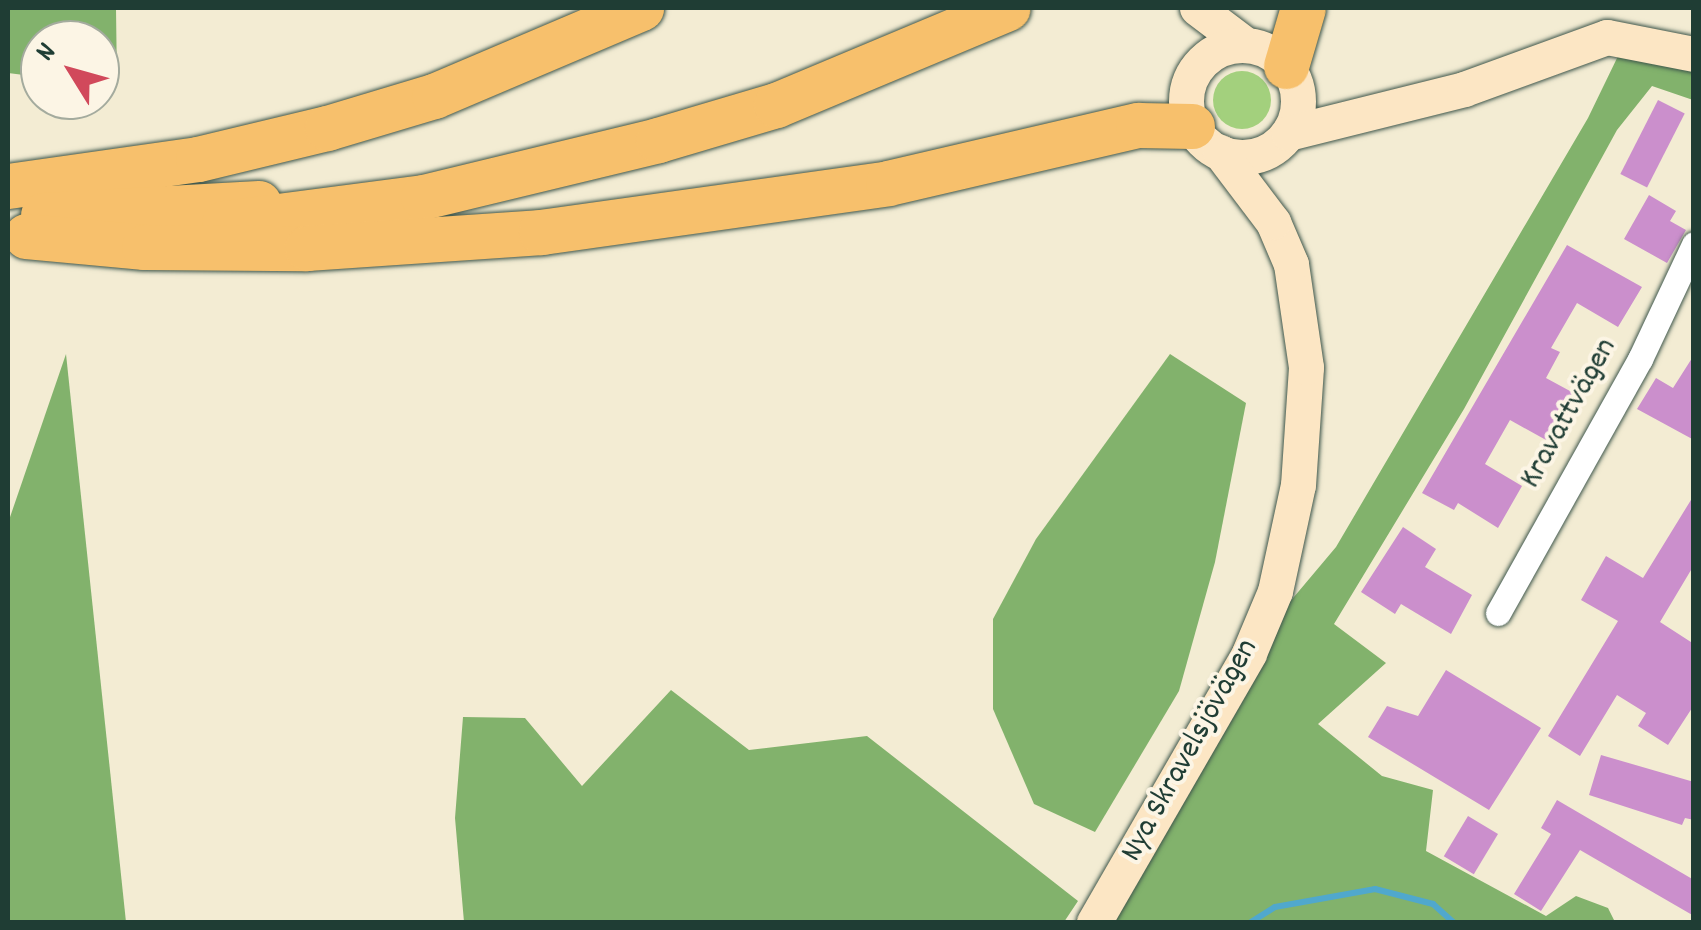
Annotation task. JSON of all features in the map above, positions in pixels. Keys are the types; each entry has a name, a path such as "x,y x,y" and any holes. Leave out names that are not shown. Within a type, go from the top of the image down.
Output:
{"highway":[{"path":"8,186 198,159 328,128 434,96 641,8"},
{"path":"14,229 259,203 460,170 656,123 768,86 961,8"},
{"path":"14,229 258,220 423,197 536,171 776,104 1008,8"},
{"path":"1292,79 1303,8"},
{"path":"14,229 144,247 307,248 541,232 888,183 1138,125 1206,139"}],"main road":[{"path":"1188,8 1197,67 1186,100 1206,139 1246,157 1279,141 1365,111 1464,90 1588,41 1631,37 1683,49"},
{"path":"1197,8 1292,79 1365,111"},
{"path":"1197,67 1215,51 1246,44"},
{"path":"1279,141 1292,79"},
{"name":"Nya Skravelsjövägen","path":"1206,139 1274,222"},
{"name":"Nya Skravelsjövägen","path":"1094,922 1223,707 1275,590 1306,426 1300,310 1266,190 1279,141"}],"street":[{"name":"Kravattvägen","path":"1498,613 1640,359 1694,244"}],"green space":[{"path":"8,8 116,8 116,20 20,20 20,74 8,73"},
{"path":"1619,54 1693,69 1693,100 1652,86 1617,130 1464,409 1334,624 1386,663 1318,724 1382,776 1433,790 1426,851 1546,916 1576,896 1608,908 1615,922 1115,922 1283,610 1336,547 1588,118"},
{"path":"1242,71 1263,79 1271,100 1263,121 1242,129 1221,121 1213,100 1221,79"},
{"path":"66,354 126,922 8,922 8,523"},
{"path":"1170,354 1246,403 1215,562 1179,691 1095,832 1034,804 993,709 993,619 1036,539"},
{"path":"671,690 749,750 867,736 1078,901 1064,922 464,922 455,818 463,717 525,718 582,786"}],"building":[{"path":"1658,100 1685,114 1647,188 1620,174"},
{"path":"1649,195 1676,211 1670,221 1686,230 1667,263 1624,239"},
{"path":"1567,245 1642,287 1618,327 1577,303 1551,348 1560,352 1546,378 1581,397 1555,445 1510,420 1485,464 1522,486 1498,528 1458,503 1454,510 1422,493"},
{"path":"1694,355 1694,440 1637,409 1656,378 1673,388"},
{"path":"1694,495 1694,565 1660,622 1694,644 1694,705 1668,745 1638,726 1646,713 1617,695 1580,756 1548,736 1618,621 1581,600 1606,556 1643,578"},
{"path":"1403,527 1436,549 1425,567 1472,595 1451,634 1401,604 1395,614 1361,592"},
{"path":"1446,670 1541,728 1489,810 1368,737 1387,706 1418,716"},
{"path":"1601,755 1694,782 1694,820 1685,818 1682,825 1589,795"},
{"path":"1557,800 1694,880 1694,916 1580,850 1541,911 1514,894 1551,834 1541,828"},
{"path":"1468,816 1498,834 1474,874 1444,856"}],"waterway":[{"path":"1251,922 1275,907 1375,889 1433,904 1453,922"}]}
